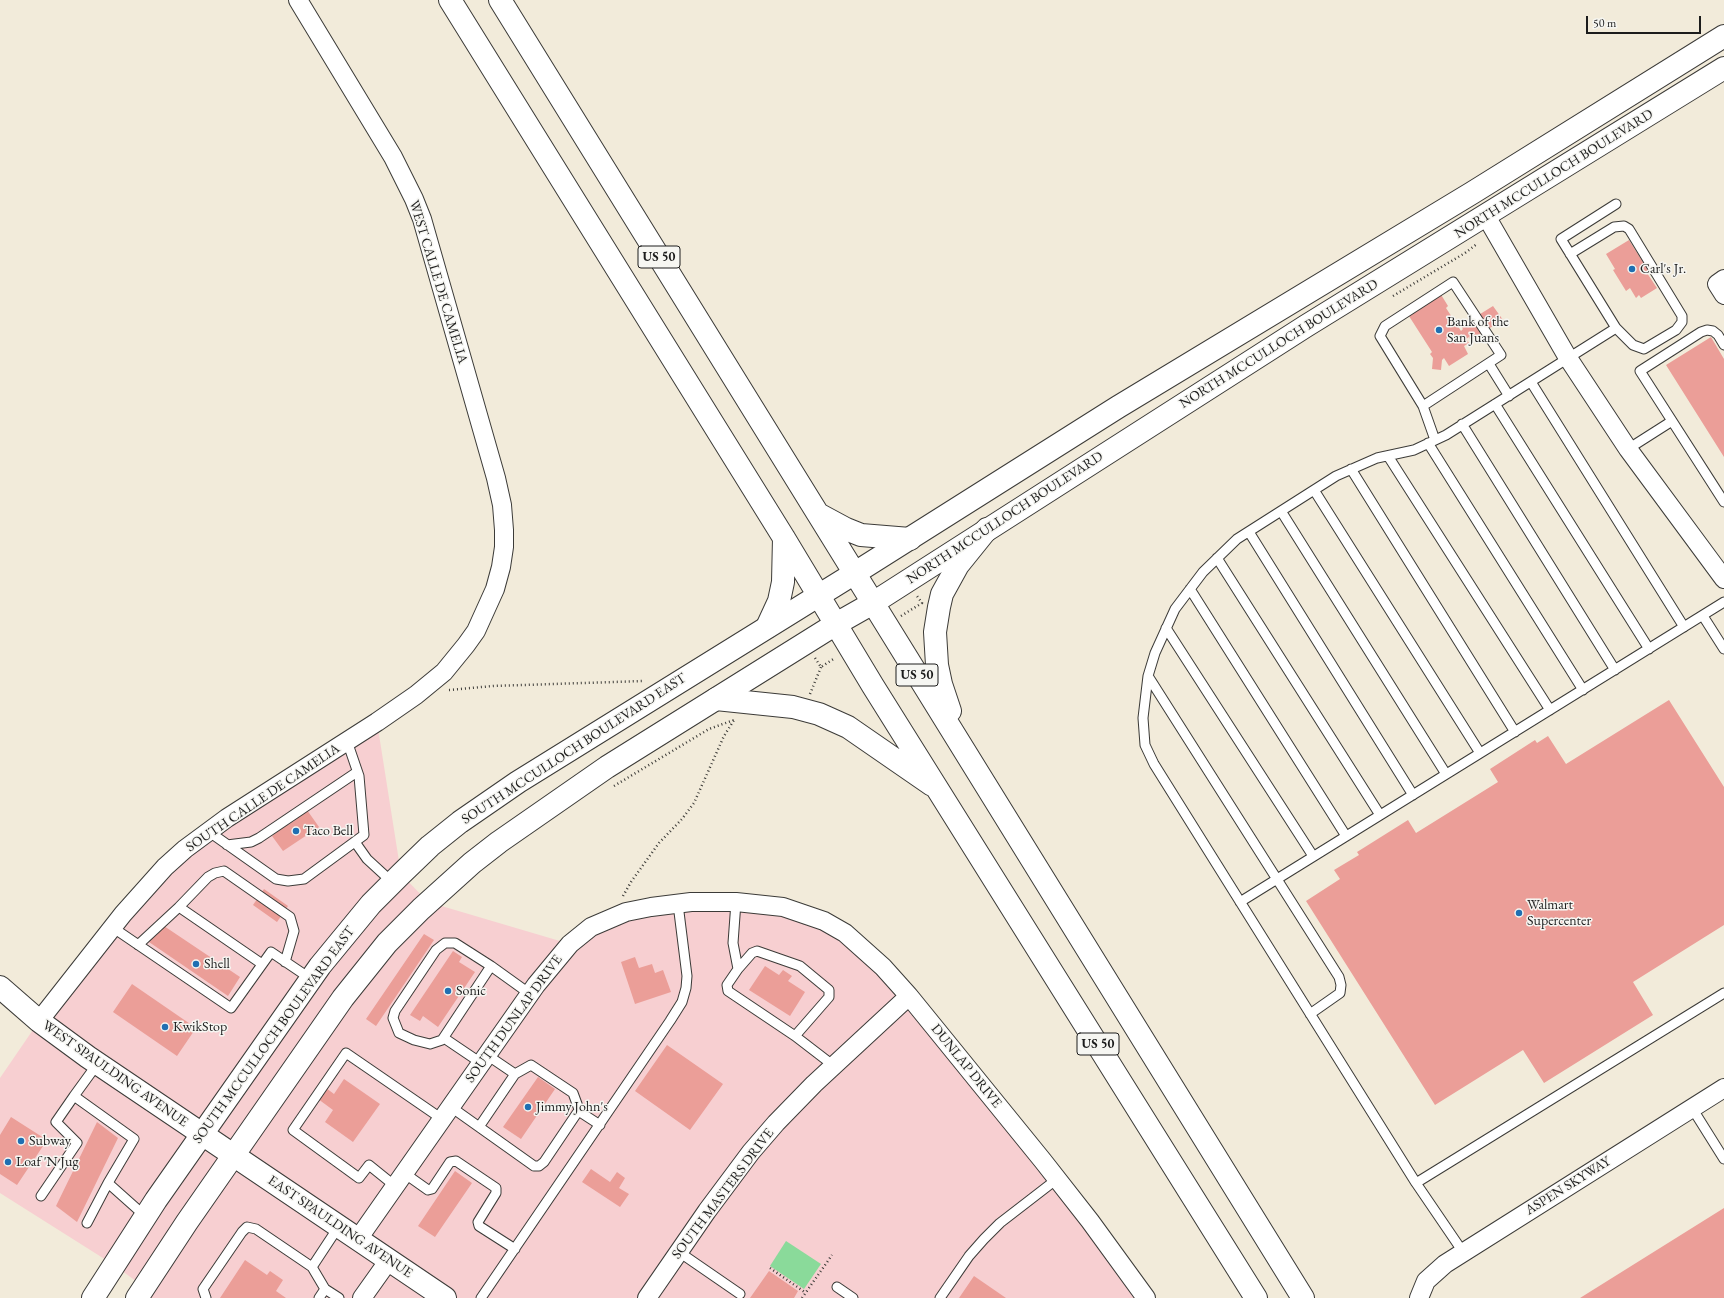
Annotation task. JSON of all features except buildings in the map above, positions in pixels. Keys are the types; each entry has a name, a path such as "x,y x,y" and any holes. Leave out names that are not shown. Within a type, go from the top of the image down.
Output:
{"main road":[{"name":"US 50","path":"450,0 836,624 1256,1298"},
{"name":"US 50","path":"500,0 1304,1298"},
{"name":"NORTH MCCULLOCH BOULEVARD","path":"855,573 1118,407 1472,193 1724,36"},
{"name":"NORTH MCCULLOCH BOULEVARD","path":"836,624 873,603 1306,326 1724,68"},
{"path":"1472,193 1486,216"},
{"path":"819,514 846,529 861,535 910,539"},
{"path":"963,746 941,684 937,665 935,632 942,594 949,580 967,552 987,529"},
{"path":"767,627 779,601 782,589 784,538"},
{"name":"SOUTH MCCULLOCH BOULEVARD EAST","path":"93,1298 145,1216 311,979 344,935 392,882 430,846 460,822 518,782 855,573"},
{"path":"137,1298 187,1222 343,998 387,943 420,909 472,863 535,816 607,767 836,624"},
{"path":"716,699 793,707 819,714 848,728 940,790"},
{"name":"WEST SPAULDING AVENUE","path":"0,987 39,1021 234,1156"},
{"name":"EAST SPAULDING AVENUE","path":"234,1156 445,1298"}],"street":[{"name":"WEST CALLE DE CAMELIA","path":"298,0 393,157 414,199 422,219 496,478 502,505 504,547 501,567 495,589"},
{"path":"1486,216 1568,358 1628,449 1724,579"},
{"name":"SOUTH CALLE DE CAMELIA","path":"39,1021 112,927 165,867 208,831 416,695 444,672 476,631 495,589"},
{"name":"SOUTH DUNLAP DRIVE","path":"358,1239 530,994 557,958 570,944 591,927 611,917 638,909 678,904 736,902"},
{"name":"DUNLAP DRIVE","path":"736,902 783,907 813,917 837,928 861,946 909,996 1057,1179 1146,1298"},
{"name":"SOUTH MASTERS DRIVE","path":"649,1298 707,1211 751,1152 787,1111 909,996"},
{"name":"ASPEN SKYWAY","path":"1420,1295 1426,1281 1445,1264 1724,1088"},
{"path":"362,1298 389,1260"}],"lane":[{"path":"1570,254 1614,227 1624,226 1628,229 1682,316 1682,322 1676,330 1644,348 1633,345 1616,328 1570,254 1561,239 1616,204"},
{"path":"1423,406 1501,355 1453,282 1385,326 1380,336 1423,406 1431,442 1583,690"},
{"path":"1463,1252 1416,1183 1154,764 1145,745 1143,718 1148,676 1155,653 1175,609 1203,572 1237,540 1336,476 1377,458 1414,450 1431,442 1509,396 1616,328"},
{"path":"1724,345 1718,335 1713,331 1708,330 1701,332 1640,371 1724,502"},
{"path":"1489,364 1509,396"},
{"path":"1531,382 1684,627"},
{"path":"1495,404 1649,649"},
{"path":"1628,449 1672,421"},
{"path":"1462,424 1615,670"},
{"path":"1388,456 1550,710"},
{"path":"1351,469 1515,732"},
{"path":"1314,490 1480,753"},
{"path":"1281,511 1446,774"},
{"path":"1249,532 1413,795"},
{"path":"1217,558 1380,815"},
{"path":"1190,589 1346,836"},
{"path":"1240,902 1724,602"},
{"path":"1703,616 1724,649"},
{"path":"1166,628 1313,856"},
{"path":"1148,676 1339,977 1341,985 1340,993 1310,1014"},
{"path":"208,831 276,879 288,881 304,879 364,835 359,776 347,741"},
{"path":"227,845 251,842 259,838 357,772"},
{"path":"355,842 367,859 392,882"},
{"path":"138,945 179,907 208,877 214,873 224,871 290,917 294,931 285,962"},
{"path":"736,902 733,943 738,969"},
{"path":"482,1298 670,1021 684,997 687,984 686,968 678,904"},
{"path":"179,907 262,964"},
{"path":"112,927 231,1008 271,952 311,979"},
{"path":"491,966 444,1038 430,1044 414,1040 399,1033 393,1018 395,1010 436,950 445,943 455,943 491,966 530,994"},
{"path":"795,1036 829,997 829,990 800,966 757,951 752,952 738,969 728,985 728,991 795,1036 834,1066"},
{"path":"1416,1183 1724,993"},
{"path":"444,1038 514,1074"},
{"path":"515,1249 479,1226 478,1222 496,1193 496,1188 456,1161 450,1162 432,1189 428,1190 400,1180 369,1165 359,1178 293,1130 346,1053 447,1113 479,1127 534,1166 539,1166 544,1162 577,1113 580,1112"},
{"path":"41,1196 77,1143 56,1122 98,1063"},
{"path":"479,1127 514,1074 526,1066 534,1066 573,1093 580,1112 600,1125"},
{"path":"74,1096 134,1139 108,1182 87,1223"},
{"path":"1692,1108 1724,1159"},
{"path":"940,1298 969,1256 984,1238 1006,1218 1057,1179"},
{"path":"108,1182 145,1216"},
{"path":"312,1267 339,1226"},
{"path":"204,1294 242,1232 247,1227 256,1229 312,1267 326,1289 339,1298"},
{"path":"679,1252 740,1294"},
{"path":"837,1287 853,1298"},
{"path":"319,1298 326,1289"}],"path":[{"path":"1392,296 1465,253"},
{"path":"900,616 922,603 914,592"},
{"path":"813,655 821,667"},
{"path":"810,695 821,667 839,656"},
{"path":"447,690 493,686 647,681"},
{"path":"608,790 709,729 734,720 741,720"},
{"path":"611,917 635,876 660,843 682,819 694,803 724,736 734,720"},
{"path":"802,1298 832,1255"},
{"path":"770,1268 806,1293"}],"shaded area":[{"path":"377,722 401,874 428,902 570,944 611,917 770,905 861,946 1146,1298 137,1298 144,1287 114,1265 0,1193 0,1078 39,1021 165,867"}],"green space":[{"path":"786,1241 821,1264 804,1289 770,1266"}],"place":[{"name":"Carl's Jr.","path":"1632,269"},
{"name":"Bank of the San Juans","path":"1439,330"},
{"name":"Taco Bell","path":"296,831"},
{"name":"Walmart Supercenter","path":"1519,913"},
{"name":"Shell","path":"196,964"},
{"name":"Sonic","path":"448,991"},
{"name":"KwikStop","path":"165,1027"},
{"name":"Jimmy John's","path":"528,1107"},
{"name":"Subway","path":"21,1141"},
{"name":"Loaf 'N Jug","path":"8,1162"}]}
